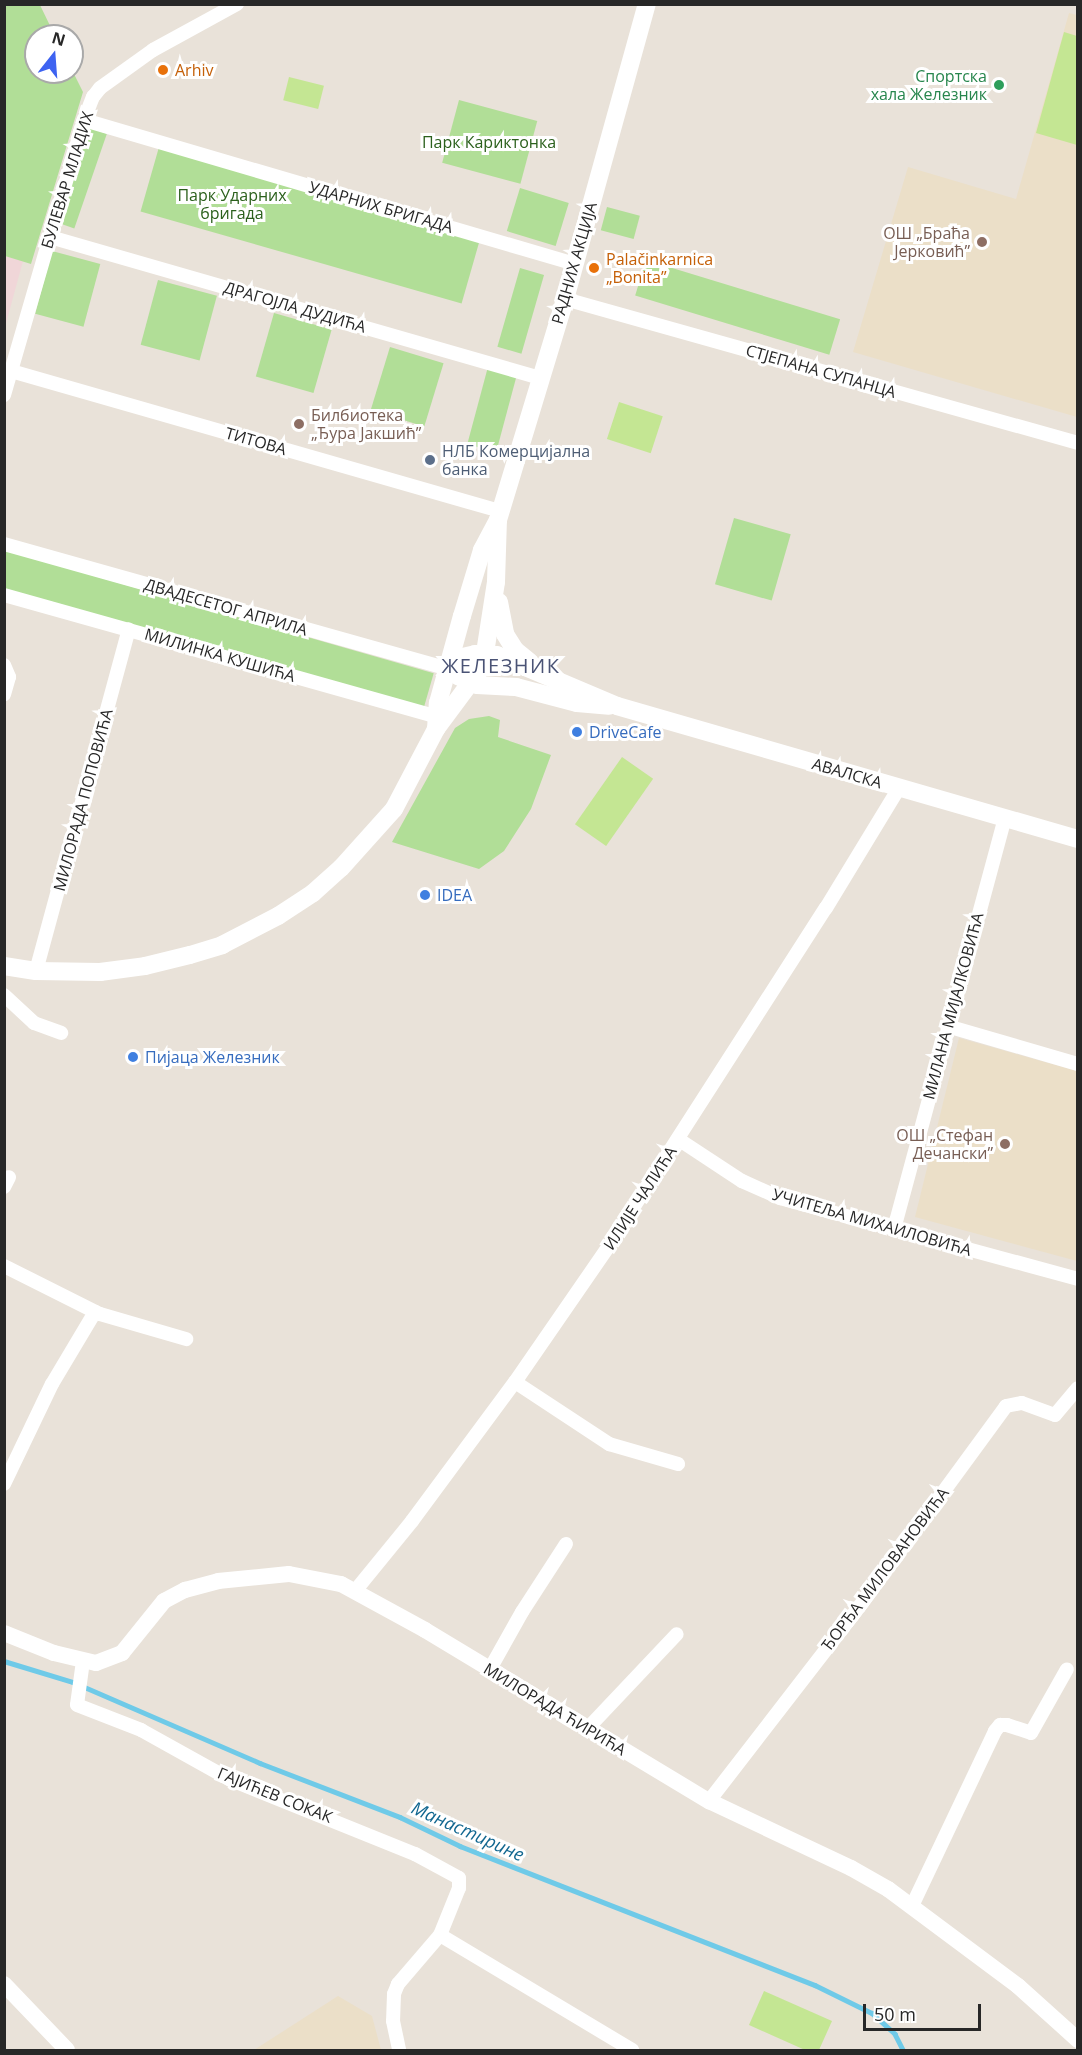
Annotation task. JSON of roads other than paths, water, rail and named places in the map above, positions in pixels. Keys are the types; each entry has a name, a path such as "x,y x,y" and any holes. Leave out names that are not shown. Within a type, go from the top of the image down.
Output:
{"main road":[{"name":"РАДНИХ АКЦИЈА","path":"4,966 36,971 100,972 158,964 222,945 278,916 314,893 382,824 405,789 436,722 448,668 482,550 499,515 575,264 646,4"},
{"name":"РАДНИХ АКЦИЈА","path":"436,722 471,683 485,653 496,582 499,515"},
{"path":"496,582 505,634 516,650 545,675"},
{"path":"471,683 448,668 458,658 485,653"},
{"name":"АВАЛСКА","path":"485,653 508,658 617,706 1077,838"},
{"name":"АВАЛСКА","path":"471,683 516,687 578,702 617,706"}],"street":[{"name":"БУЛЕВАР МЛАДИХ","path":"7,384 84,120 93,97 106,83 173,38 237,4"},
{"name":"УДАРНИХ БРИГАДА","path":"84,120 575,264"},
{"name":"ДРАГОЈЛА ДУДИЋА","path":"50,237 540,378"},
{"name":"СТЈЕПАНА СУПАНЦА","path":"564,299 1077,443"},
{"name":"ТИТОВА","path":"7,384 499,515"},
{"name":"ДВАДЕСЕТОГ АПРИЛА","path":"4,544 448,668"},
{"name":"МИЛИНКА КУШИЋА","path":"4,595 129,629 436,722"},
{"name":"МИЛОРАДА ПОПОВИЋА","path":"36,971 129,629"},
{"path":"4,665 9,677 4,694"},
{"name":"ИЛИЈЕ ЧАЛИЋА","path":"355,1591 412,1521 514,1382 608,1246 899,788"},
{"name":"МИЛАНА МИЈАЛКОВИЋА","path":"894,1229 1005,818"},
{"path":"4,995 34,1023 61,1034"},
{"path":"947,1026 1077,1064"},
{"name":"УЧИТЕЉА МИХАИЛОВИЋА","path":"678,1139 762,1191 1077,1279"},
{"path":"4,1266 95,1312 186,1339"},
{"path":"4,1484 52,1384 95,1312"},
{"path":"514,1382 609,1444 678,1464"},
{"name":"ЂОРЂА МИЛОВАНОВИЋА","path":"709,1801 859,1607 1006,1406 1022,1402 1055,1415 1077,1388"},
{"path":"490,1669 522,1612 566,1544"},
{"name":"МИЛОРАДА ЋИРИЋА","path":"4,1633 82,1668 122,1653 165,1601 196,1586 236,1579 289,1574 325,1580 355,1591 709,1801 869,1877 912,1906 1018,1986 1077,2040"},
{"path":"588,1728 677,1634"},
{"name":"ГАЈИЋЕВ СОКАК","path":"82,1668 77,1705 141,1730 229,1779 341,1822 415,1854 459,1878 459,1888 440,1935 398,1984 394,1994 393,2021 399,2050"},
{"path":"912,1906 994,1731 1000,1725 1007,1725 1031,1733 1068,1669"},
{"path":"440,1935 632,2050"},
{"path":"4,1984 67,2050"}],"waterway":[{"name":"Манастирине","path":"4,1661 73,1682 260,1763 400,1817 460,1846 815,1985 872,2013 895,2034 903,2050"}],"place":[{"name":"Arhiv","path":"163,70"},
{"name":"Спортска хала Железник","path":"999,85"},
{"name":"ОШ „Браћа Јерковић”","path":"982,242"},
{"name":"Palačinkarnica „Bonita”","path":"594,268"},
{"name":"Билбиотека „Ђура Јакшић”","path":"299,424"},
{"name":"НЛБ Комерцијална банка","path":"430,460"},
{"name":"DriveCafe","path":"577,732"},
{"name":"IDEA","path":"425,895"},
{"name":"Пијаца Железник","path":"133,1057"},
{"name":"ОШ „Стефан Дечански”","path":"1005,1144"}],"district":[{"name":"ЖЕЛЕЗНИК","path":"501,665"}],"park label":[{"name":"Парк Кариктонка","path":"489,142"},
{"name":"Парк Ударних бригада","path":"232,204"}]}
